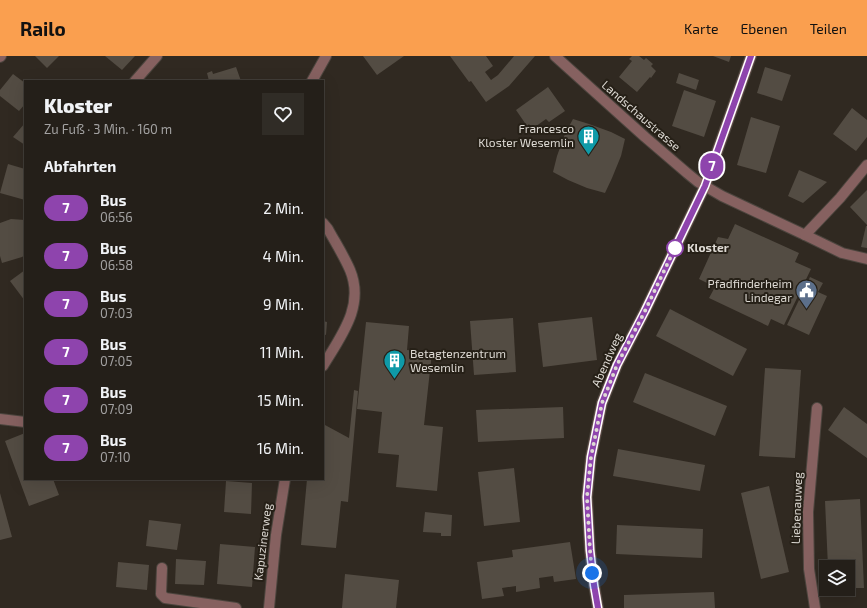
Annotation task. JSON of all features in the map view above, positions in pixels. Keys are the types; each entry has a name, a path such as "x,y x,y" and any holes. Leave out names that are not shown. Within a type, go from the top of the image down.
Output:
{"street":[{"path":"136,80 156,56"},
{"path":"313,80 326,56"},
{"name":"Landschaustrasse","path":"555,56 687,174 705,186 722,196 805,234 842,253 867,259"},
{"name":"Abendweg","path":"598,608 590,550 587,497 591,457 602,403 617,365 645,311 705,186 751,56"},
{"path":"805,234 840,198 867,165"},
{"path":"324,224 350,269 354,283 355,295 352,312 344,332 324,364"},
{"name":"Liebenauweg","path":"815,608 809,569 808,512 817,408"},
{"path":"0,419 24,422"},
{"name":"Kapuzinerweg","path":"269,608 276,535 285,480"},
{"path":"162,568 162,594 165,598 236,608"}],"building":[{"path":"35,56 59,56 47,68"},
{"path":"105,56 135,56 122,70"},
{"path":"363,56 404,56 377,75"},
{"path":"450,56 486,56 493,66 485,72 491,80 498,75 514,56 535,56 509,86 486,102"},
{"path":"632,56 639,56 644,60 646,58 653,64 651,66 656,71 637,92 619,77 632,61 629,59"},
{"path":"713,56 731,56 729,62"},
{"path":"236,67 241,80 209,80 207,73 212,71 213,74"},
{"path":"765,67 791,75 782,101 757,93"},
{"path":"679,73 699,80 696,90 676,83"},
{"path":"13,74 24,82 24,105 19,111 0,96 0,90"},
{"path":"548,87 565,111 549,122 546,119 532,129 529,124 527,126 516,110"},
{"path":"684,90 716,101 704,137 672,126"},
{"path":"852,108 867,120 867,137 856,151 833,134"},
{"path":"751,117 780,126 766,173 737,165"},
{"name":"Francesco Kloster Wesemlin","path":"573,119 611,132 625,139 621,156 605,193 587,188 553,172 565,134"},
{"path":"24,124 24,144 13,137"},
{"path":"8,164 24,169 24,200 0,193"},
{"path":"799,170 827,182 803,203 788,196"},
{"path":"867,190 867,225 850,207"},
{"path":"11,219 24,220 24,256 2,263 0,256 0,223"},
{"path":"735,224 799,253 795,262 811,269 784,325 771,319 768,326 709,298 715,287 699,279 718,237 728,239"},
{"path":"867,226 867,248 861,247"},
{"path":"24,271 24,300 10,281"},
{"name":"Pfadfinderheim Lindegar","path":"810,277 823,283 818,292 827,296 809,335 787,325"},
{"path":"670,309 747,349 733,376 656,336"},
{"path":"592,317 597,360 543,367 538,323"},
{"path":"513,318 516,372 474,375 470,321"},
{"path":"324,321 327,322 326,335 324,334"},
{"name":"Betagtenzentrum Wesemlin","path":"366,322 409,326 407,350 432,352 424,425 443,427 437,491 396,487 399,455 378,453 382,412 357,409"},
{"path":"765,368 801,370 795,458 759,456"},
{"path":"645,373 727,406 715,436 633,402"},
{"path":"354,390 358,391 348,502 341,501 336,548 301,545 307,480 324,480 325,425 349,438"},
{"path":"563,407 564,438 478,442 476,410"},
{"path":"844,407 867,424 867,458 828,430"},
{"path":"24,433 24,480 53,480 59,495 29,506 5,441"},
{"path":"618,449 705,465 700,491 613,476"},
{"path":"514,468 520,522 484,526 478,472"},
{"path":"226,481 252,483 251,514 224,512"},
{"path":"769,486 789,572 761,579 741,493"},
{"path":"0,493 12,537 0,540"},
{"path":"860,499 864,588 855,588 855,560 828,560 825,501"},
{"path":"425,512 452,515 451,536 441,536 441,533 423,532"},
{"path":"149,520 181,524 177,550 146,546"},
{"path":"617,525 703,529 702,558 616,554"},
{"path":"570,542 576,579 554,582 553,576 539,578 540,588 516,592 516,586 502,588 504,596 482,599 477,562 513,557 512,550"},
{"path":"220,544 255,547 252,587 217,584"},
{"path":"176,559 206,561 204,585 175,584"},
{"path":"118,562 149,565 147,590 116,587"},
{"path":"345,574 399,580 396,608 342,608"},
{"path":"714,592 715,608 624,608 624,595"}],"bus line":[{"name":"7","path":"598,608 590,550 587,497 591,457 602,403 617,365 645,311 705,186 751,56"}],"place":[{"name":"Francesco Kloster Wesemlin","path":"589,156"},
{"name":"Kloster","path":"675,248"},
{"name":"Pfadfinderheim Lindegar","path":"807,310"},
{"name":"Betagtenzentrum Wesemlin","path":"394,380"}],"route":[{"path":"592,573 587,497 591,457 602,403 617,365 675,248"}]}
